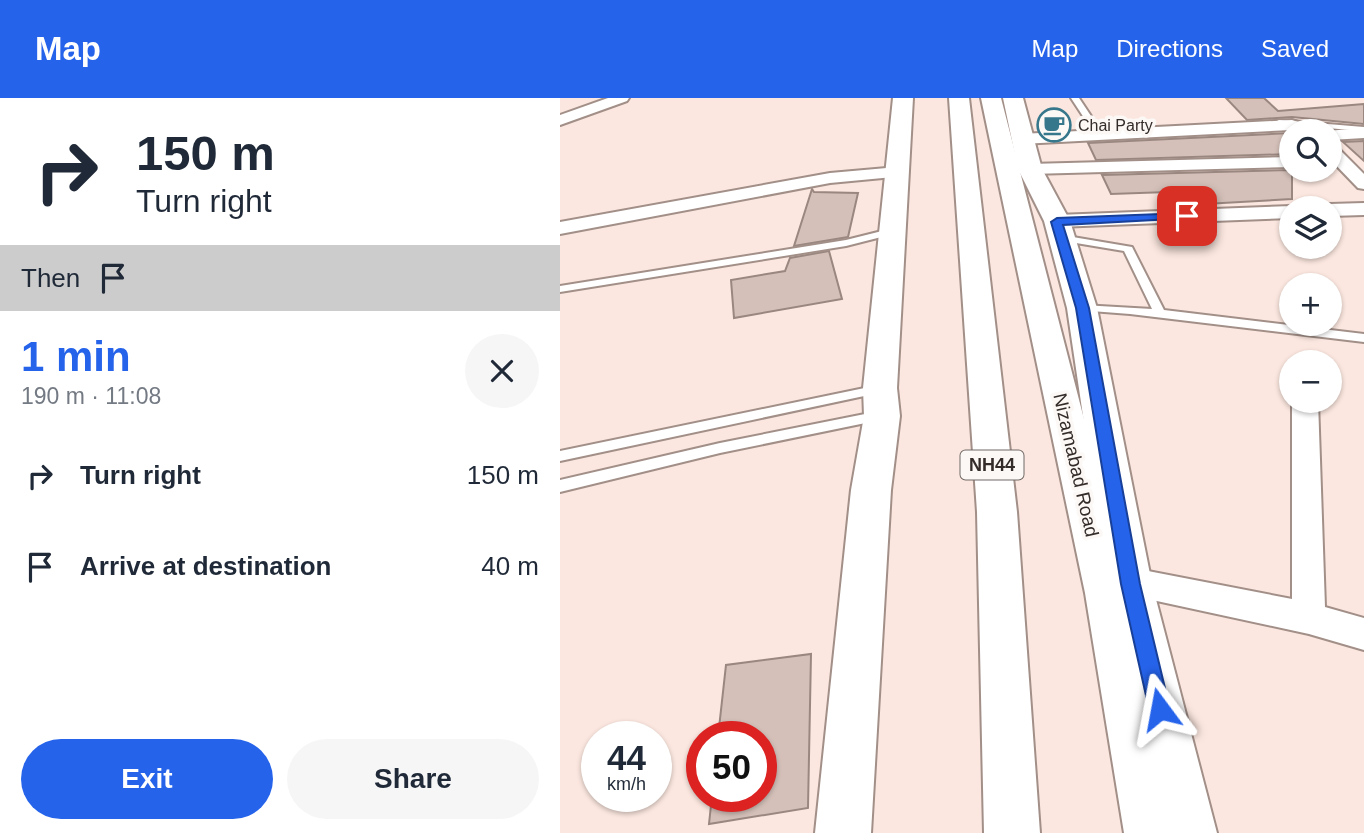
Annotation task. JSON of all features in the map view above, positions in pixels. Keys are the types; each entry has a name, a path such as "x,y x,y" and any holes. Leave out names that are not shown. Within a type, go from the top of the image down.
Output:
{"main road":[{"path":"843,833 871,490 881,402 903,98"},
{"name":"NH44","path":"959,98 997,512 1012,833"},
{"name":"Nizamabad Road","path":"991,98 1116,579 1189,833"},
{"name":"Nizamabad Road","path":"1021,135 1059,230 1082,308 1116,579 1152,833"}],"street":[{"path":"560,120 622,98"},
{"path":"1021,135 1279,125"},
{"path":"1342,134 1364,131"},
{"path":"1021,135 1279,161"},
{"path":"1342,165 1364,184"},
{"path":"560,228 830,178 898,173"},
{"path":"1342,210 1364,209"},
{"path":"1059,230 1279,213"},
{"path":"1305,413 1309,618"},
{"path":"1116,579 1309,618 1364,634"}],"lane":[{"path":"1075,98 1097,131"},
{"path":"1021,135 1301,121 1364,131"},
{"path":"1059,230 1128,249 1160,314"},
{"path":"560,289 846,243 894,231"},
{"path":"1082,308 1160,314 1364,338"},
{"path":"560,456 724,421 881,402"},
{"path":"560,486 720,448 881,402"},
{"path":"720,448 724,421"}],"building":[{"path":"1226,98 1264,98 1278,111 1364,104 1364,124 1342,122 1342,119 1292,117 1247,120"},
{"path":"1279,134 1279,154 1096,160 1088,143"},
{"path":"1364,141 1364,161 1343,142"},
{"path":"1279,170 1279,182 1292,182 1292,196 1279,196 1279,200 1205,204 1197,191 1111,194 1102,175"},
{"path":"812,189 814,192 858,193 848,237 794,246"},
{"path":"829,251 842,299 734,318 731,280 785,271 790,258"},
{"path":"811,654 808,808 709,824 710,812 777,812 777,721 720,721 726,665"}],"place":[{"name":"Chai Party","path":"1054,125"}],"route":[{"path":"1160,709 1130,584 1082,308 1057,222 1187,216"}]}
